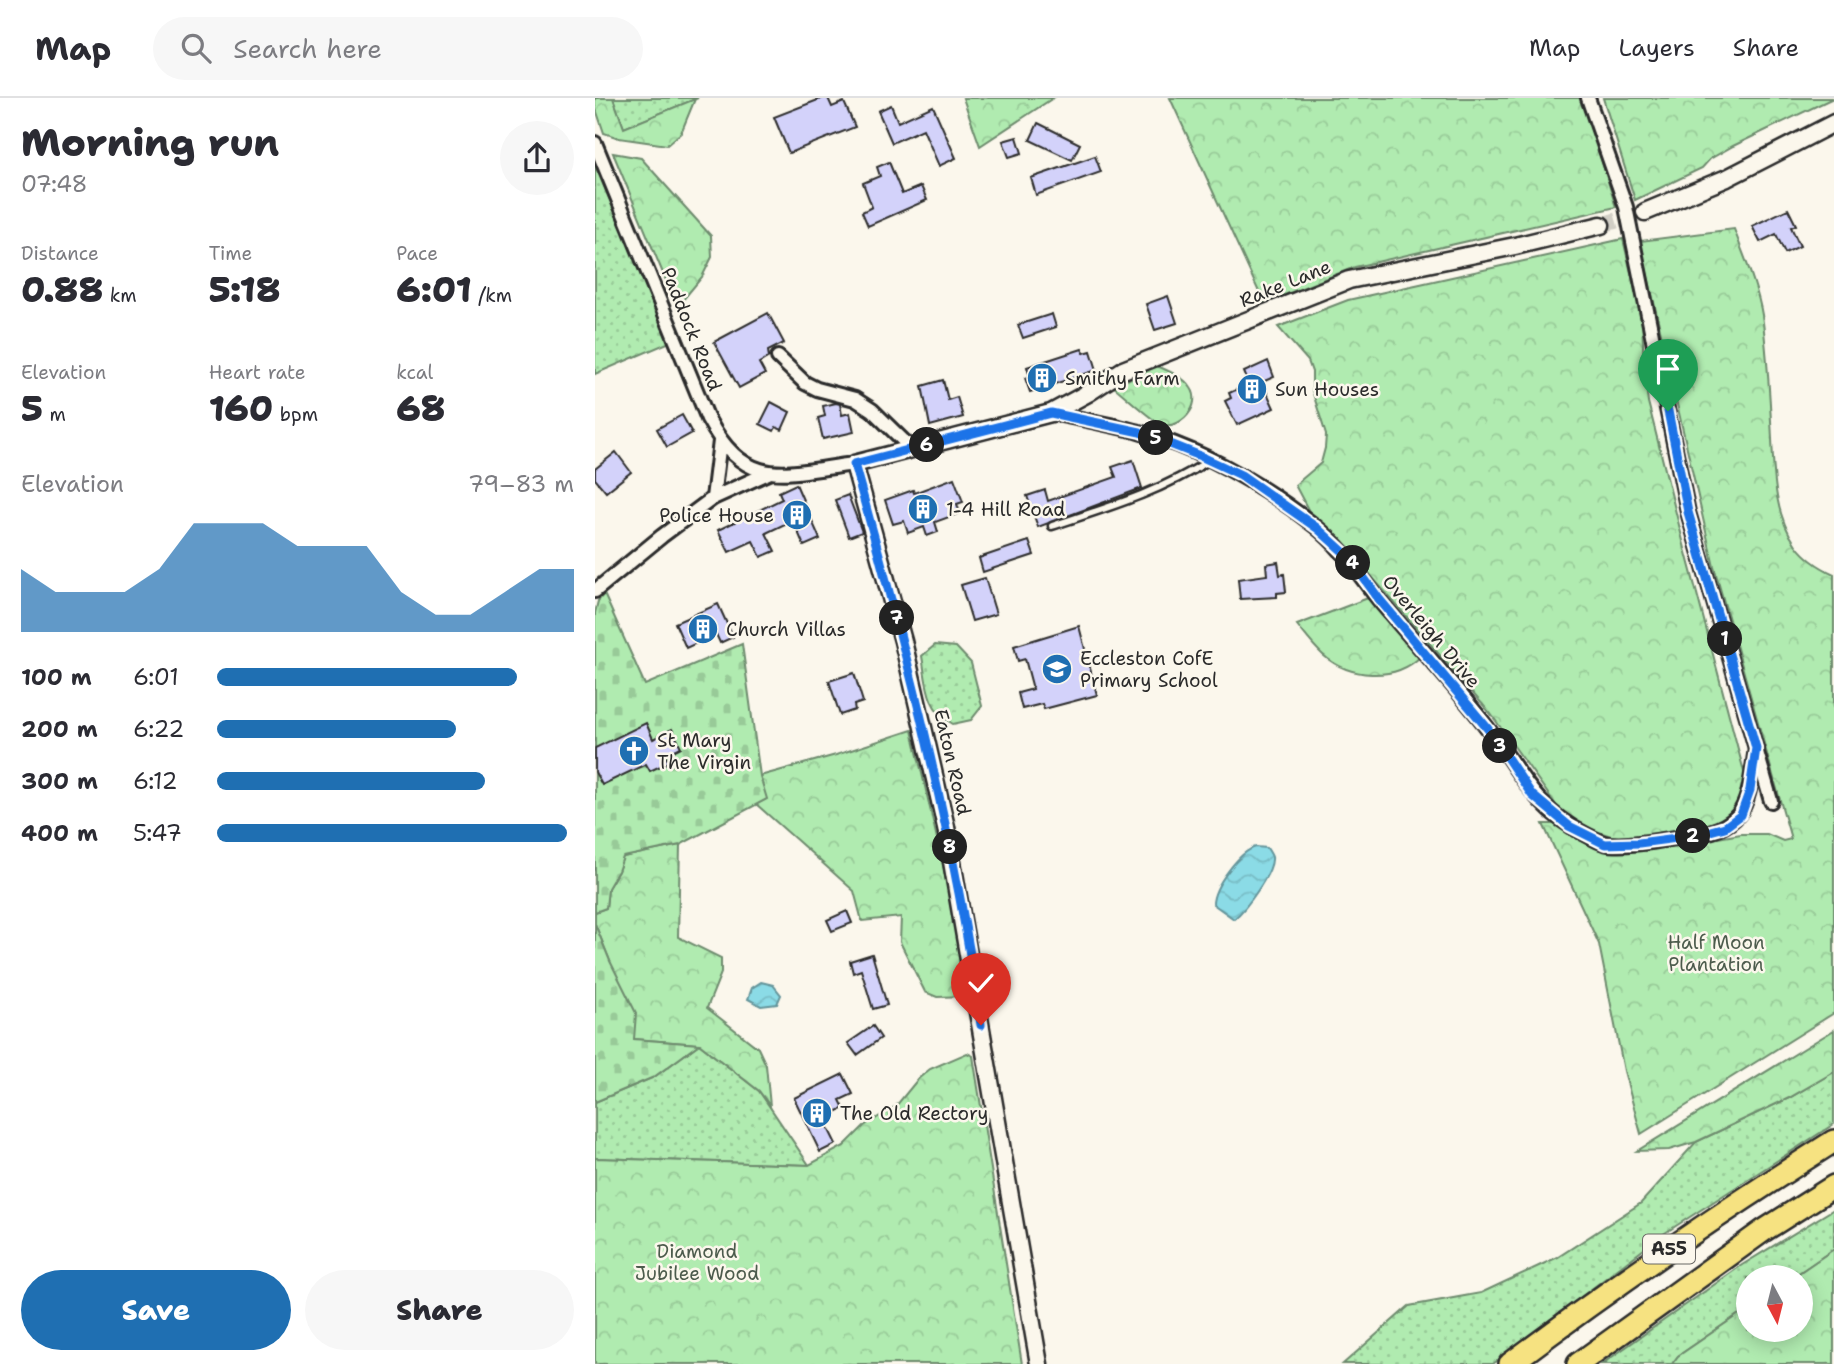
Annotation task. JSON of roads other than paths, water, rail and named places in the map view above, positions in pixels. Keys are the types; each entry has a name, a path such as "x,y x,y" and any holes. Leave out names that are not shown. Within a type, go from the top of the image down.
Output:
{"highway":[{"name":"A55","path":"1510,1364 1600,1296 1751,1193 1834,1141"},
{"name":"A55","path":"1578,1364 1763,1231 1834,1186"}],"street":[{"path":"1588,98 1626,207 1688,512 1771,801"},
{"path":"1645,212 1727,178 1834,123"},
{"name":"Paddock Road","path":"595,143 708,419 720,441 751,468 768,473"},
{"name":"Rake Lane","path":"854,464 1051,413 1123,370 1349,280 1515,246 1601,225"},
{"path":"778,357 805,383 855,399 871,410 912,449"},
{"name":"Overleigh Drive","path":"1051,413 1140,432 1210,460 1241,475 1317,528 1348,556 1379,599 1488,729 1532,795 1569,826 1605,844 1639,843 1692,836 1725,827 1741,815 1750,790 1756,748"},
{"path":"713,498 720,441"},
{"path":"595,591 661,536 713,498 768,473 854,464"},
{"name":"Eaton Road","path":"854,464 903,641 946,827 1039,1364"}],"lane":[{"path":"1052,527 1154,492 1210,460"}],"water":[{"path":"1256,847 1267,848 1272,857 1271,864 1258,890 1234,919 1213,904 1214,897 1235,862"},
{"path":"761,982 773,985 781,995 777,1004 761,1006 748,999 752,988"}],"tunnel":[{"path":"1601,225 1645,212"}],"place":[{"name":"Smithy Farm","path":"1042,378"},
{"name":"Sun Houses","path":"1252,389"},
{"name":"1-4 Hill Road","path":"923,509"},
{"name":"Police House","path":"797,515"},
{"name":"Church Villas","path":"703,629"},
{"name":"Eccleston CofE Primary School","path":"1057,669"},
{"name":"St Mary The Virgin","path":"634,751"},
{"name":"The Old Rectory","path":"817,1113"}],"park label":[{"name":"Half Moon Plantation","path":"1716,953"},
{"name":"Diamond Jubilee Wood","path":"697,1262"}]}
